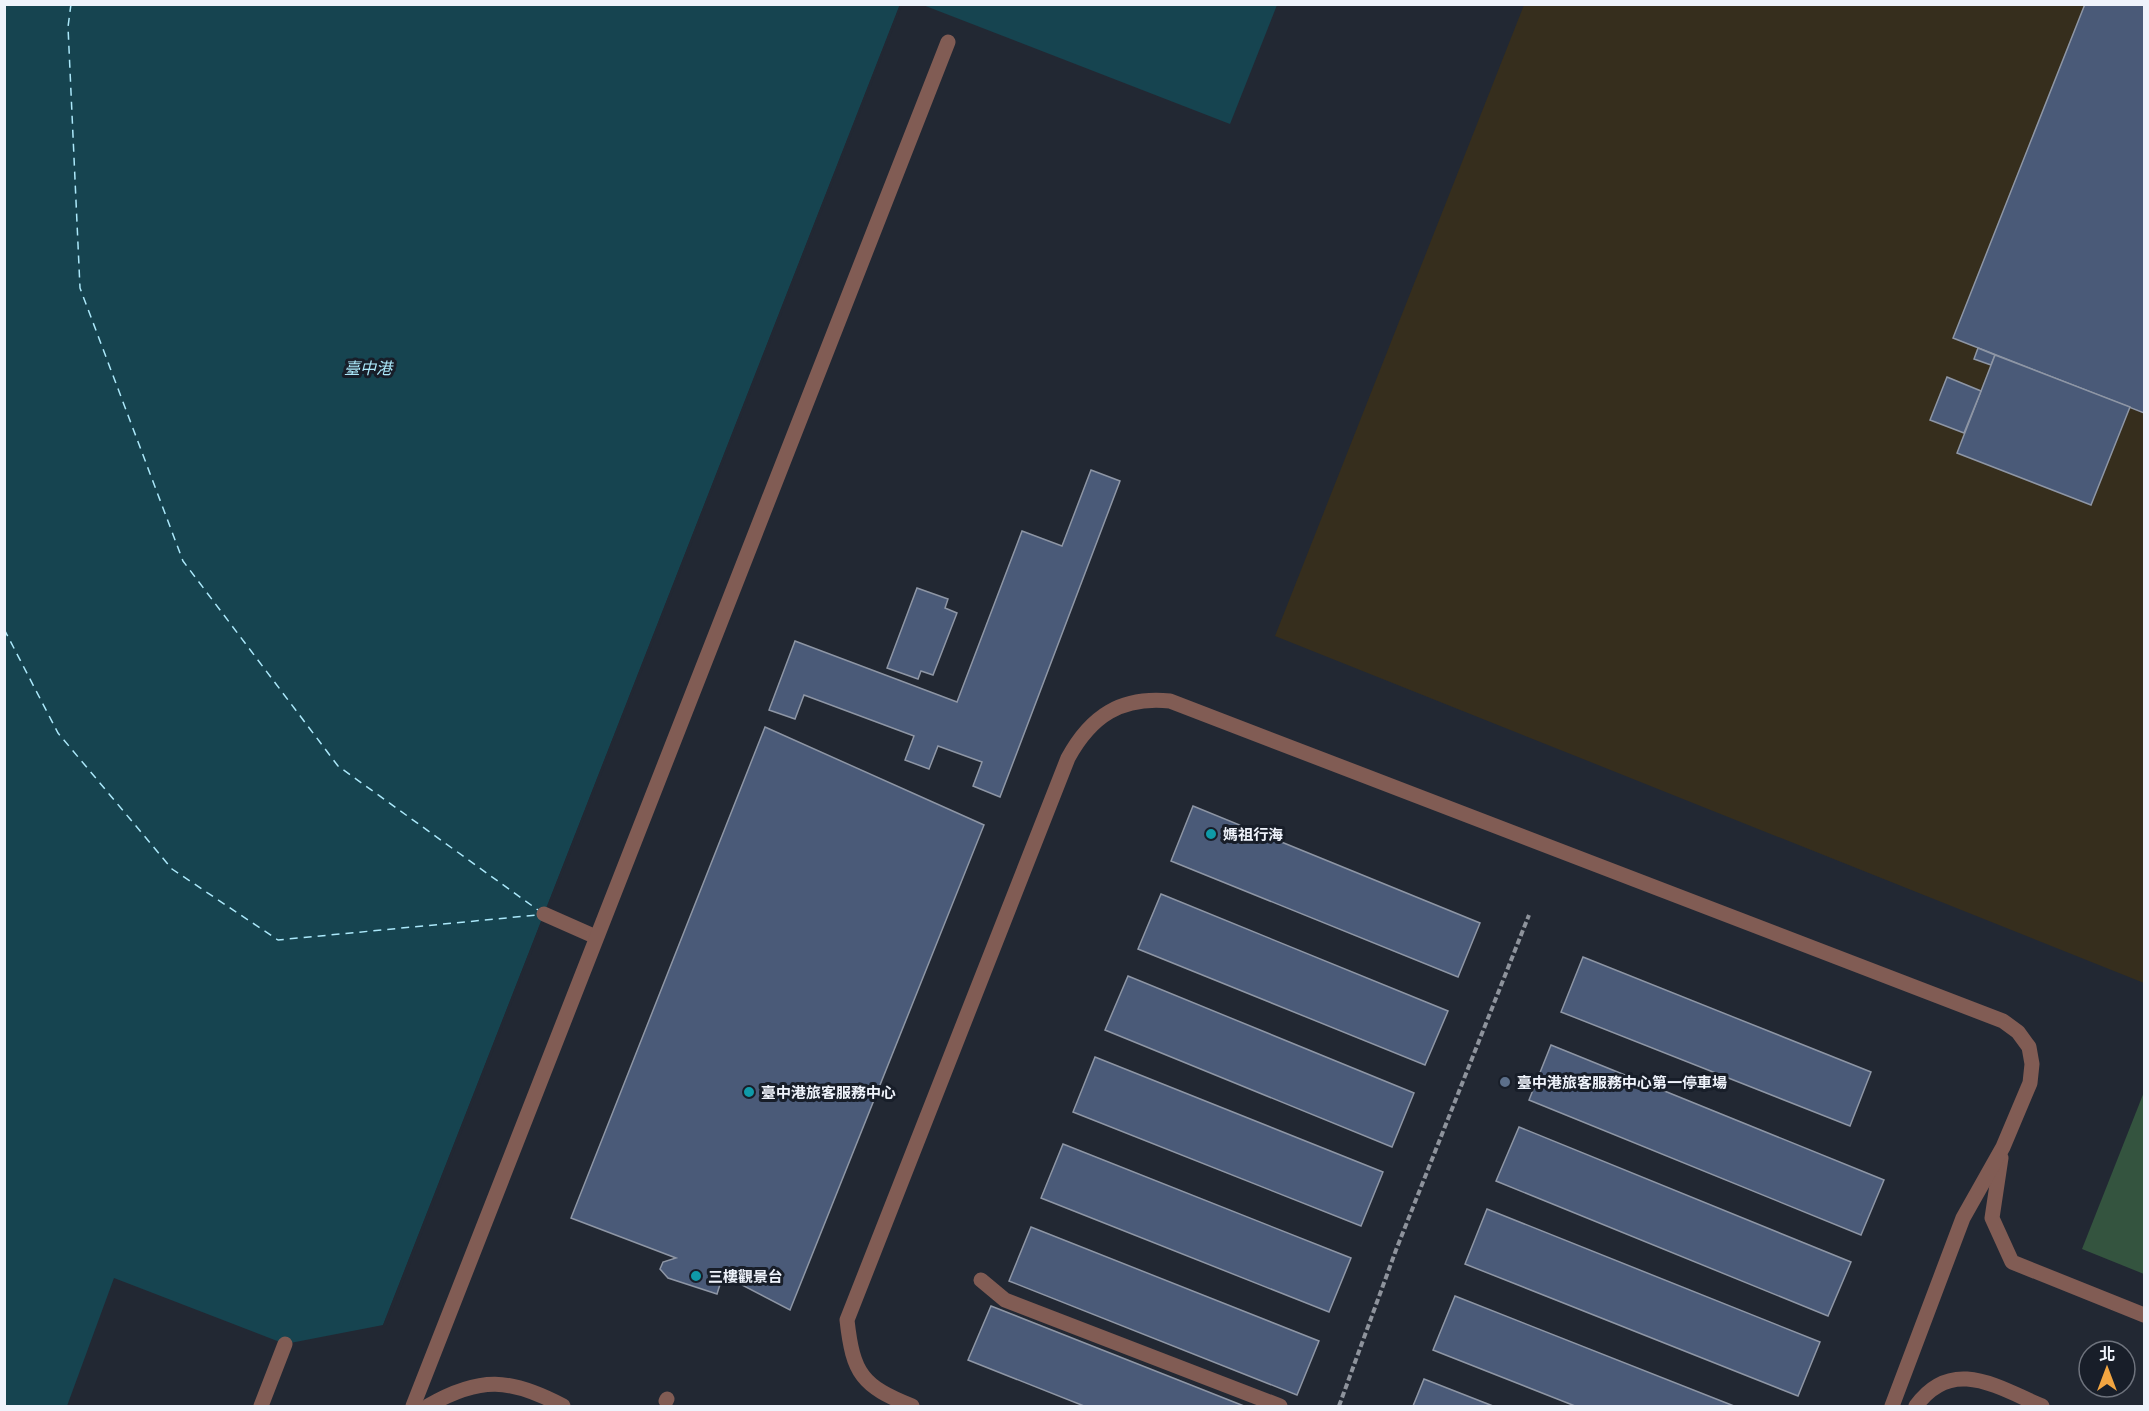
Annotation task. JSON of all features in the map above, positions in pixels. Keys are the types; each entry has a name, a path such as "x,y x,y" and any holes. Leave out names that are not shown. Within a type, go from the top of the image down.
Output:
{"lane":[{"path":"413,1407 948,42"},
{"path":"912,1407 870,1385 858,1369 851,1351 847,1320 1068,758 1079,738 1118,705 1147,699 1170,701 2003,1020 2018,1032 2029,1047 2032,1064 2030,1083 2003,1147 1963,1218 1893,1407"},
{"path":"544,914 596,937"},
{"path":"2003,1147 1992,1218 2012,1262 2145,1315"},
{"path":"981,1280 1005,1300 1280,1407"},
{"path":"261,1407 285,1344"},
{"path":"1916,1407 1925,1394 1938,1384 1967,1378 1980,1380 2042,1407"},
{"path":"428,1407 453,1392 482,1383 516,1387 563,1407"}],"path":[{"path":"1339,1407 1396,1250 1529,915"}],"shaded area":[{"path":"1524,5 2144,5 2144,983 1275,636"}],"green space":[{"path":"2144,1092 2144,1274 2082,1249"}],"water":[{"name":"臺中港","path":"5,5 900,5 383,1325 285,1344 114,1278 67,1406 5,1406"},
{"path":"923,5 1277,5 1230,124"}],"pier":[{"path":"900,4 902,6 386,1326 382,1328"}],"building":[{"path":"2085,4 2144,4 2144,413 1953,338"},
{"path":"1978,348 1995,355 1991,365 1974,359"},
{"path":"1995,355 2130,407 2091,505 1957,453"},
{"path":"1947,377 1981,391 1964,433 1930,420"},
{"path":"1091,470 1120,481 1000,797 973,786 982,762 938,746 929,769 905,760 914,736 804,695 795,719 769,710 795,641 957,702 1022,531 1062,546"},
{"path":"917,588 948,599 945,608 957,613 933,675 921,671 918,679 887,668"},
{"name":"臺中港旅客服務中心","path":"765,727 984,825 790,1310 723,1275 717,1294 668,1278 660,1269 663,1262 676,1258 571,1218"},
{"path":"1193,806 1480,923 1458,977 1171,861"},
{"path":"1161,894 1448,1011 1425,1065 1138,949"},
{"path":"1583,957 1871,1072 1850,1126 1561,1012"},
{"path":"1128,976 1414,1093 1392,1147 1105,1030"},
{"path":"1551,1045 1884,1180 1861,1235 1529,1100"},
{"path":"1095,1057 1383,1172 1361,1226 1073,1112"},
{"path":"1519,1127 1851,1262 1828,1316 1496,1181"},
{"path":"1063,1144 1351,1258 1329,1312 1041,1198"},
{"path":"1487,1209 1820,1342 1798,1396 1465,1264"},
{"path":"1031,1227 1319,1341 1297,1395 1009,1281"},
{"path":"1455,1296 1734,1406 1575,1406 1433,1350"},
{"path":"991,1306 1244,1406 1084,1406 968,1360"},
{"path":"1424,1379 1493,1406 1413,1406"}],"ferry route":[{"path":"71,4 68,27 80,288 183,561 338,766 538,910"},
{"path":"4,629 58,733 172,869 278,940 537,915"}],"place":[{"name":"媽祖行海","path":"1211,834"},
{"name":"臺中港旅客服務中心第一停車場","path":"1505,1082"},
{"name":"臺中港旅客服務中心","path":"749,1092"},
{"name":"三樓觀景台","path":"696,1276"}]}
